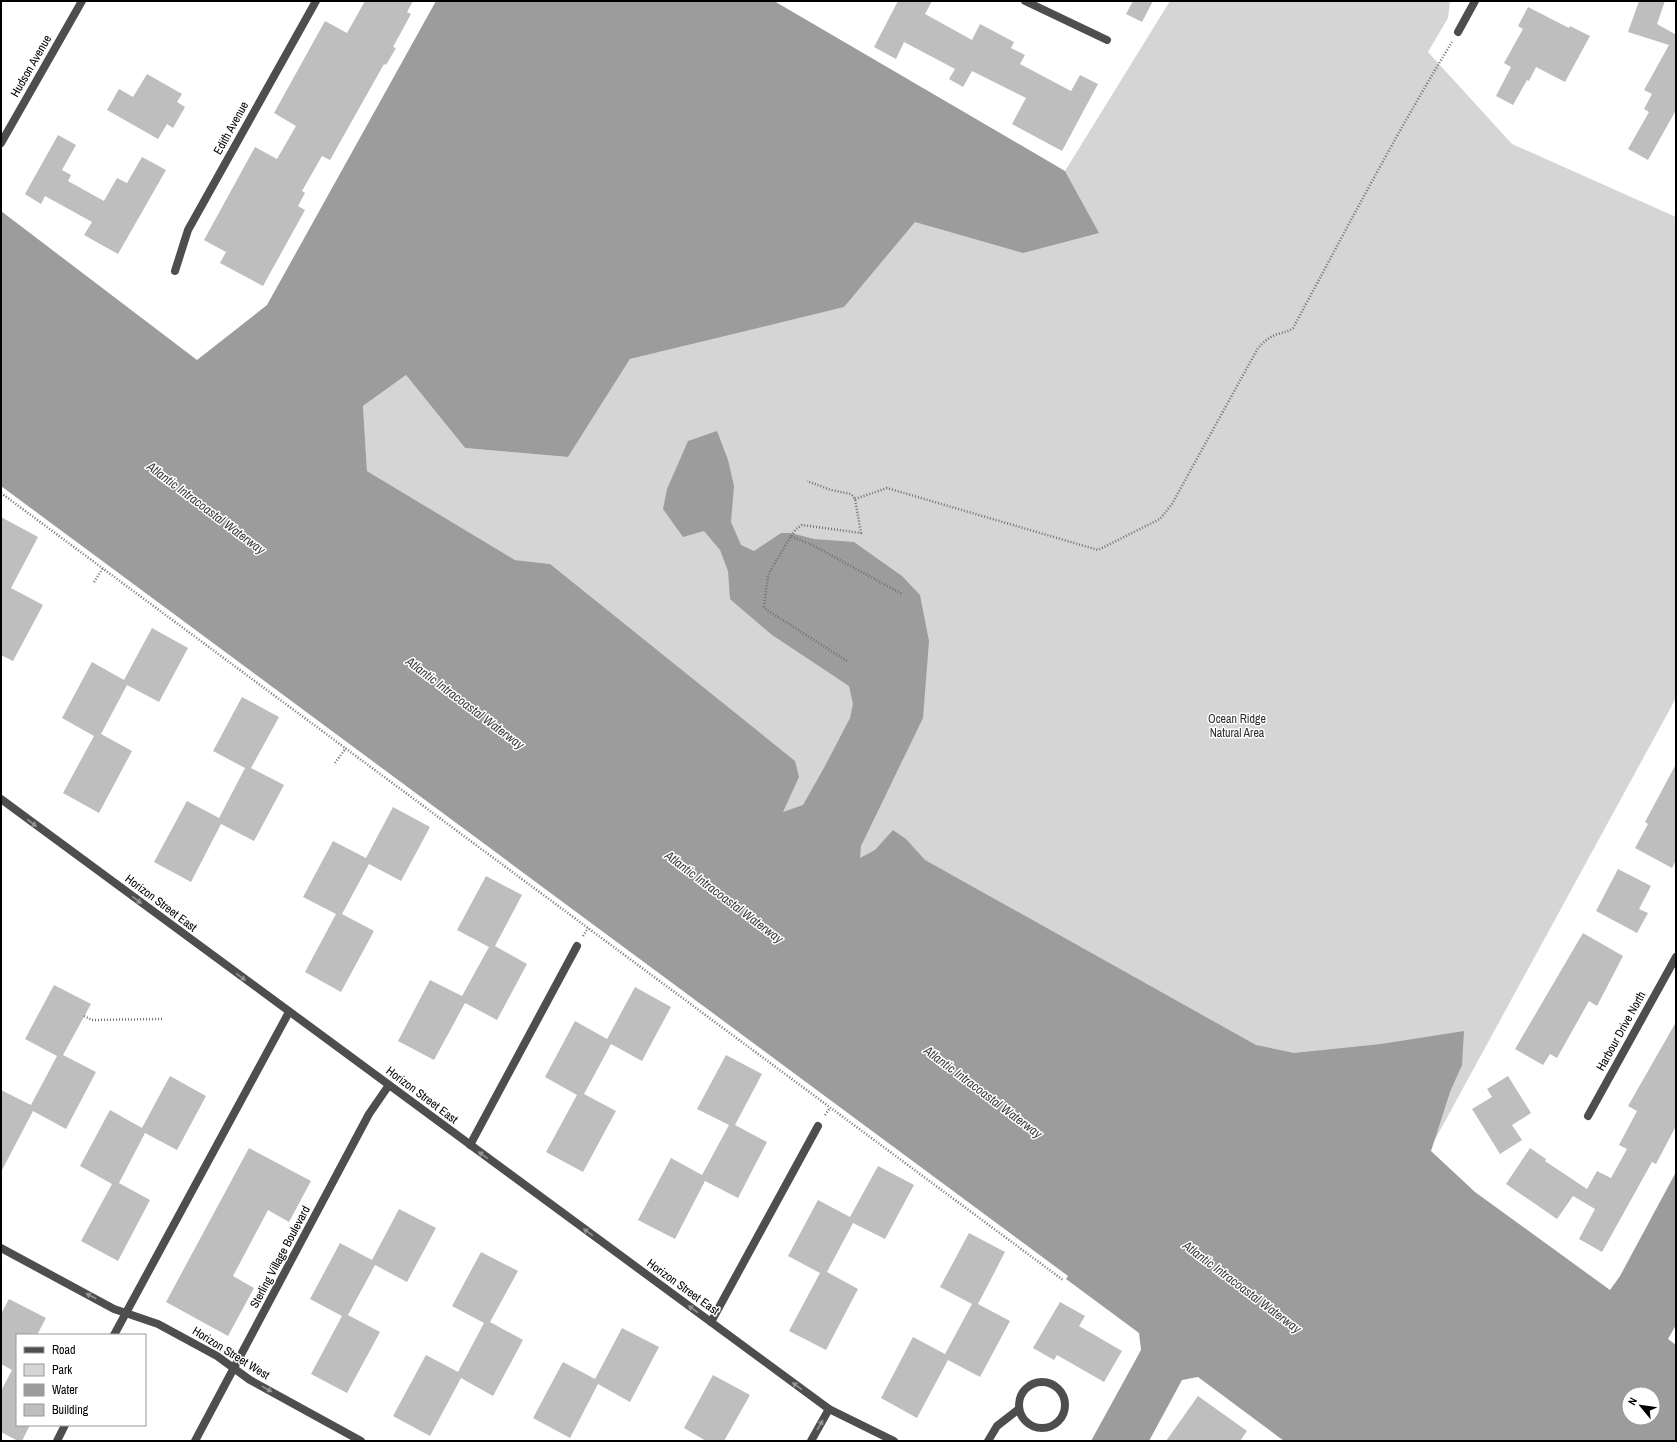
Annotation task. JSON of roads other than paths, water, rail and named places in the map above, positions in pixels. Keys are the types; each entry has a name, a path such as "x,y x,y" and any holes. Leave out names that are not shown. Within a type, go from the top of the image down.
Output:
{"street":[{"name":"Hudson Avenue","path":"1,143 82,1"},
{"name":"Edith Avenue","path":"175,271 188,230 316,1"},
{"path":"1025,1 1107,40"},
{"path":"1458,32 1475,1"},
{"name":"Horizon Street East","path":"1,799 829,1409 894,1441"},
{"path":"470,1145 577,946"},
{"name":"Harbour Drive North","path":"1588,1116 1676,957"},
{"path":"115,1334 289,1012"},
{"name":"Sterling Village Boulevard","path":"194,1441 370,1114 389,1085"},
{"path":"711,1322 818,1126"},
{"name":"Horizon Street West","path":"1,1248 114,1309 158,1324 217,1356 250,1380 361,1441"},
{"path":"988,1441 996,1426 1019,1409 1021,1395 1031,1384 1038,1382 1052,1383 1058,1387 1063,1394 1065,1401 1065,1409 1062,1417 1057,1423 1050,1427 1034,1427 1027,1423 1019,1409"},
{"path":"811,1441 829,1409"},
{"path":"57,1441 64,1426"}],"water":[{"name":"Atlantic Intracoastal Waterway","path":"436,1 774,1 1065,171 1099,233 1023,253 915,222 844,307 630,359 568,457 465,448 406,375 363,406 367,471 515,560 550,564 795,761 799,777 783,812 803,805 850,718 853,704 849,686 772,635 730,599 728,571 720,550 704,531 683,537 663,509 667,489 688,441 717,431 728,460 734,486 731,522 741,545 754,551 781,533 791,533 814,539 854,542 902,576 920,595 929,641 923,718 861,846 860,858 875,850 893,830 906,839 925,860 1256,1045 1294,1053 1381,1044 1464,1031 1462,1065 1450,1092 1431,1151 1475,1192 1610,1290 1620,1276 1676,1172 1676,1325 1668,1339 1676,1345 1676,1441 1284,1441 1198,1377 1182,1380 1149,1441 1091,1441 1141,1350 1139,1333 1066,1279 1068,1276 1,486 1,211 197,360 267,305"}],"park label":[{"name":"Ocean Ridge Natural Area","path":"1237,726"}]}
